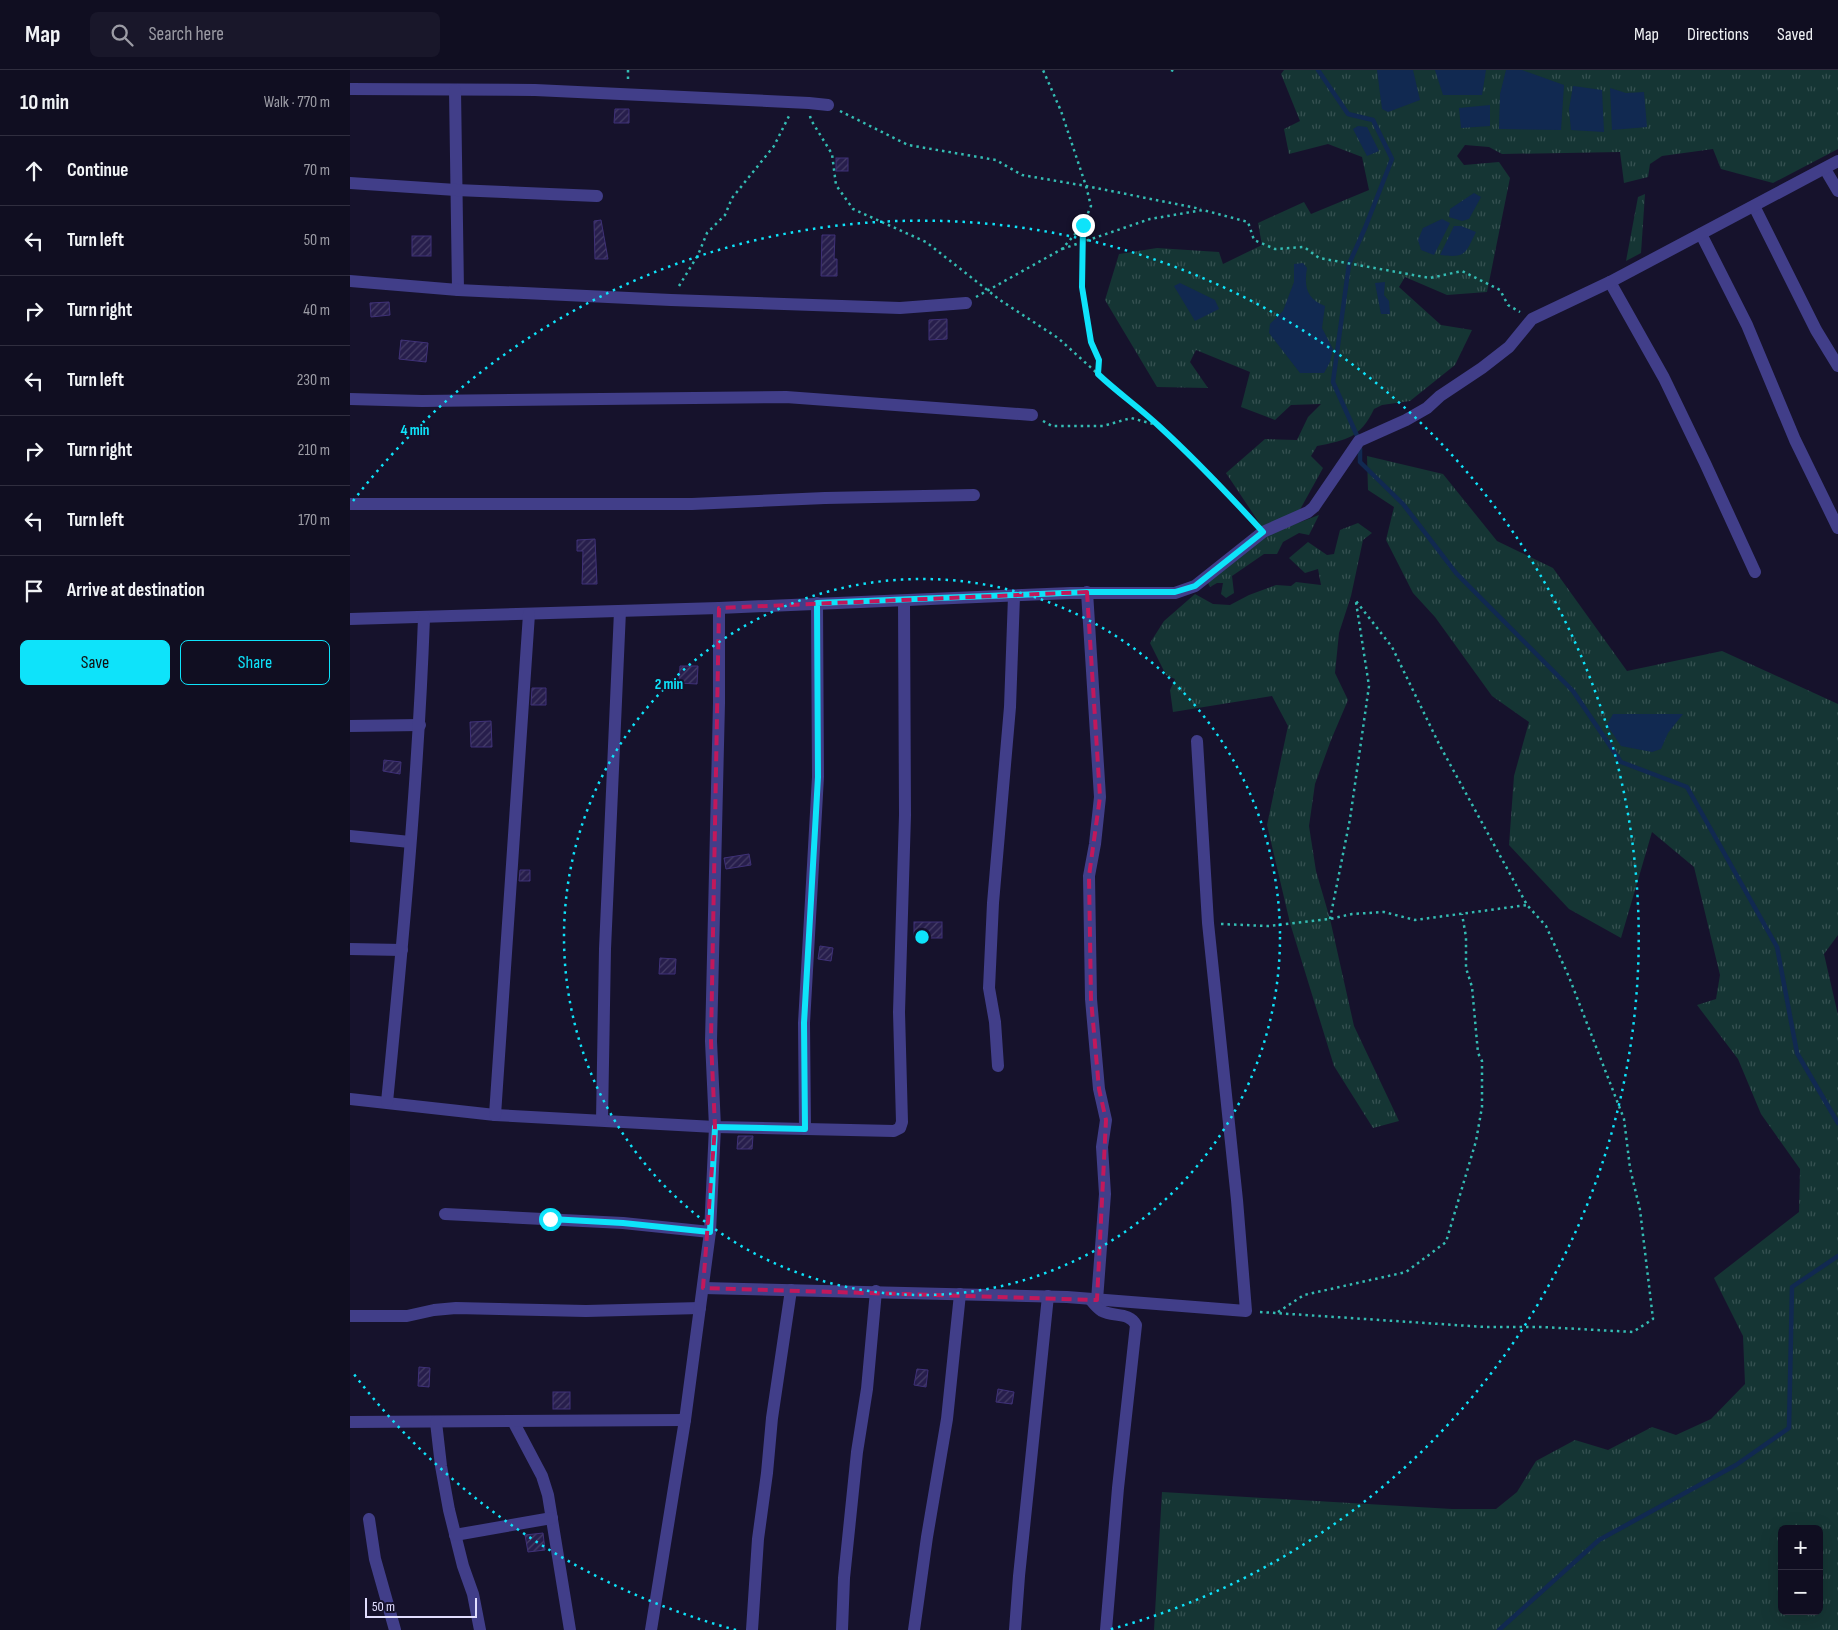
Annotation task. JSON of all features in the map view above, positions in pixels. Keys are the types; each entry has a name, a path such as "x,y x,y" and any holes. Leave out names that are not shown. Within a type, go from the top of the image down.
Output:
{"street":[{"path":"350,89 553,90 809,102 828,105"},
{"path":"454,90 458,290"},
{"path":"350,619 719,608 1087,592 1175,592 1186,590 1195,586 1263,532 1308,512 1314,507 1359,442 1427,408 1440,396 1509,347 1532,319 1610,282 1838,161"},
{"path":"1825,169 1838,191"},
{"path":"350,183 597,196"},
{"path":"1754,206 1816,330 1838,366"},
{"path":"1701,234 1747,325 1794,440 1838,528"},
{"path":"350,281 458,290 671,300 900,308 966,303"},
{"path":"1610,282 1668,387 1755,572"},
{"path":"350,400 786,397 1032,415"},
{"path":"350,504 692,504 824,498 974,495"},
{"path":"1087,592 1100,797 1090,876 1092,999 1099,1089 1106,1120 1102,1147 1105,1194 1094,1300 1097,1308 1102,1311 1128,1317 1136,1325 1118,1488 1106,1630"},
{"path":"998,1066 995,1022 989,988 993,903 1010,707 1014,596"},
{"path":"350,1099 495,1115 715,1127 894,1131 900,1128 902,1122 899,1012 905,815 904,601"},
{"path":"805,1129 804,1023 818,777 817,603"},
{"path":"651,1630 685,1420 710,1232 715,1127 712,1041 719,703 719,608"},
{"path":"602,1120 605,949 620,611"},
{"path":"495,1115 529,614"},
{"path":"387,1102 402,950 420,726 424,618"},
{"path":"350,726 420,726"},
{"path":"703,1288 1048,1296 1246,1311 1237,1200 1208,923 1197,741"},
{"path":"350,836 410,842"},
{"path":"350,949 402,950"},
{"path":"445,1214 623,1223 710,1232"},
{"path":"752,1630 758,1539 772,1418 791,1290"},
{"path":"842,1630 844,1578 857,1452 867,1389 876,1292"},
{"path":"914,1630 927,1537 947,1419 960,1294"},
{"path":"1015,1630 1048,1296"},
{"path":"350,1316 407,1316 434,1310 456,1308 586,1311 700,1308"},
{"path":"350,1422 685,1420"},
{"path":"436,1422 441,1466 455,1535 473,1594 480,1630"},
{"path":"513,1422 542,1476 548,1495 570,1630"},
{"path":"455,1535 552,1518"},
{"path":"369,1519 375,1559 396,1630"}],"path":[{"path":"1042,70 1061,111 1091,206 1083,225 1062,249"},
{"path":"671,300 698,255 707,233 725,215 732,198 774,146 796,102"},
{"path":"809,102 811,120 832,154 836,185 853,209 926,242 988,290 1058,338 1115,391 1159,425 1217,481 1263,532"},
{"path":"828,105 908,145 996,160 1022,175 1203,210 1248,222 1254,240 1275,249 1304,247 1319,258 1430,278 1462,271 1500,290 1508,305 1532,319"},
{"path":"966,303 1062,249 1150,219 1203,210"},
{"path":"1083,225 1082,287 1091,342 1099,360 1098,374"},
{"path":"1032,415 1052,426 1103,426 1131,418 1159,425"},
{"path":"1246,1311 1485,1327 1542,1327 1634,1332 1653,1319 1640,1210 1630,1168 1624,1119 1569,977 1546,926 1527,905 1439,744 1392,647 1356,601 1368,686 1350,819 1330,919"},
{"path":"1208,923 1268,926 1330,919 1352,914 1384,912 1414,920 1527,905"},
{"path":"1277,1313 1304,1295 1406,1272 1446,1242 1476,1141 1482,1107 1482,1061 1478,1053 1472,987 1466,968 1466,937 1462,914"}],"highlighted area":[{"path":"1087,592 1100,797 1089,876 1091,999 1099,1089 1106,1120 1097,1300 703,1288 715,1127 711,1041 719,608"}],"green space":[{"path":"1284,70 1838,70 1838,149 1773,183 1721,169 1713,149 1662,156 1650,164 1648,177 1624,183 1620,152 1502,154 1489,147 1465,145 1457,156 1464,165 1499,162 1510,178 1487,292 1447,295 1405,277 1399,287 1441,325 1472,330 1455,365 1410,401 1382,405 1374,409 1369,419 1352,436 1337,442 1317,446 1311,456 1323,468 1297,515 1262,527 1226,473 1265,439 1297,440 1308,417 1321,404 1291,405 1275,420 1241,407 1250,372 1196,350 1190,362 1208,388 1157,387 1105,300 1119,254 1157,248 1219,252 1223,264 1262,245 1258,223 1304,202 1311,214 1369,190 1362,157 1328,144 1289,154 1284,129 1300,121 1281,74"},
{"path":"1645,194 1641,253 1626,261 1638,197"},
{"path":"1367,456 1443,474 1497,541 1553,568 1627,671 1722,651 1838,704 1838,935 1824,954 1838,1015 1838,1630 1154,1630 1162,1492 1452,1509 1496,1509 1517,1492 1536,1461 1575,1440 1608,1450 1652,1427 1676,1435 1711,1419 1745,1384 1743,1336 1714,1278 1799,1212 1800,1169 1761,1114 1738,1059 1697,1005 1716,999 1720,975 1694,867 1652,832 1621,938 1569,909 1509,845 1514,776 1529,722 1492,696 1435,617 1413,593 1386,540 1394,507 1368,490"},
{"path":"1319,515 1309,535 1299,533 1283,542 1277,554 1264,554 1232,576 1234,593 1226,598 1221,594 1223,583 1217,583 1210,587 1208,583 1266,535"},
{"path":"1358,523 1372,533 1363,540 1351,596 1339,633 1335,673 1348,700 1315,784 1309,826 1316,871 1330,919 1354,1026 1399,1121 1373,1128 1334,1066 1290,923 1267,825 1288,726 1272,696 1173,712 1170,690 1175,679 1166,675 1150,643 1164,621 1195,594 1213,604 1230,605 1249,595 1276,585 1291,586 1296,582 1321,585 1318,569 1305,573 1289,558 1308,542 1327,555 1334,554 1340,530"}],"water":[{"path":"1377,70 1413,70 1420,100 1388,112 1382,109"},
{"path":"1435,70 1486,70 1482,95 1443,95"},
{"path":"1506,70 1522,70 1564,85 1561,130 1499,129 1500,94"},
{"path":"1573,86 1602,90 1604,132 1571,130 1569,109"},
{"path":"1610,88 1626,93 1644,92 1647,127 1612,130"},
{"path":"1490,105 1490,126 1461,128 1459,108"},
{"path":"1358,126 1367,127 1379,151 1367,156 1353,129"},
{"path":"1474,193 1481,197 1469,219 1462,221 1449,217 1450,209"},
{"path":"1442,219 1450,223 1434,255 1421,250 1418,240 1423,228"},
{"path":"1454,226 1461,226 1476,232 1464,253 1455,256 1440,255"},
{"path":"1303,263 1307,268 1306,286 1310,296 1325,306 1322,328 1333,349 1330,362 1324,373 1300,373 1269,333 1270,324 1283,311 1294,282 1294,264"},
{"path":"1385,282 1384,295 1389,301 1390,314 1381,314 1375,283"},
{"path":"1180,283 1215,300 1219,309 1195,321 1174,286"},
{"path":"1613,714 1683,714 1668,733 1661,749 1652,752 1621,746 1607,725"}],"building":[{"path":"615,109 629,109 629,123 614,123"},
{"path":"836,158 848,158 848,171 836,171"},
{"path":"601,220 608,259 595,259 594,221"},
{"path":"822,235 835,235 834,259 837,259 837,276 821,276"},
{"path":"412,236 431,236 431,256 412,256"},
{"path":"389,302 390,315 371,317 370,303"},
{"path":"947,319 947,339 929,340 929,320"},
{"path":"401,340 428,343 426,362 399,359"},
{"path":"595,539 597,584 582,584 583,551 577,551 577,540"},
{"path":"680,666 698,666 697,684 679,683"},
{"path":"532,688 546,688 546,705 531,705"},
{"path":"491,721 492,747 471,747 470,722"},
{"path":"384,760 401,762 400,774 383,771"},
{"path":"749,854 751,865 726,869 724,858"},
{"path":"520,870 530,870 530,881 519,881"},
{"path":"914,922 942,922 942,938 914,938"},
{"path":"820,946 833,948 831,961 818,959"},
{"path":"660,958 676,959 675,974 659,974"},
{"path":"738,1136 753,1136 752,1149 737,1149"},
{"path":"419,1367 430,1368 429,1387 418,1386"},
{"path":"917,1369 928,1370 926,1387 914,1385"},
{"path":"998,1389 1014,1392 1012,1404 996,1402"},
{"path":"553,1392 570,1392 570,1409 553,1409"},
{"path":"543,1533 545,1550 528,1552 525,1535"}],"waterway":[{"path":"1318,70 1348,114 1373,120 1392,159 1349,264 1333,382 1359,440"},
{"path":"1360,448 1360,462 1403,504 1456,573 1573,691 1621,762 1687,787 1777,947 1797,1053 1838,1123"},
{"path":"1499,1630 1599,1540 1736,1465 1789,1428 1792,1287 1838,1256"}],"route":[{"path":"550,1219 623,1223 710,1232 715,1127 805,1129 804,1023 818,777 817,603 904,601 1087,592 1175,592 1195,586 1263,532 1217,481 1159,425 1115,391 1098,374 1099,360 1091,342 1082,287 1083,225"}]}
